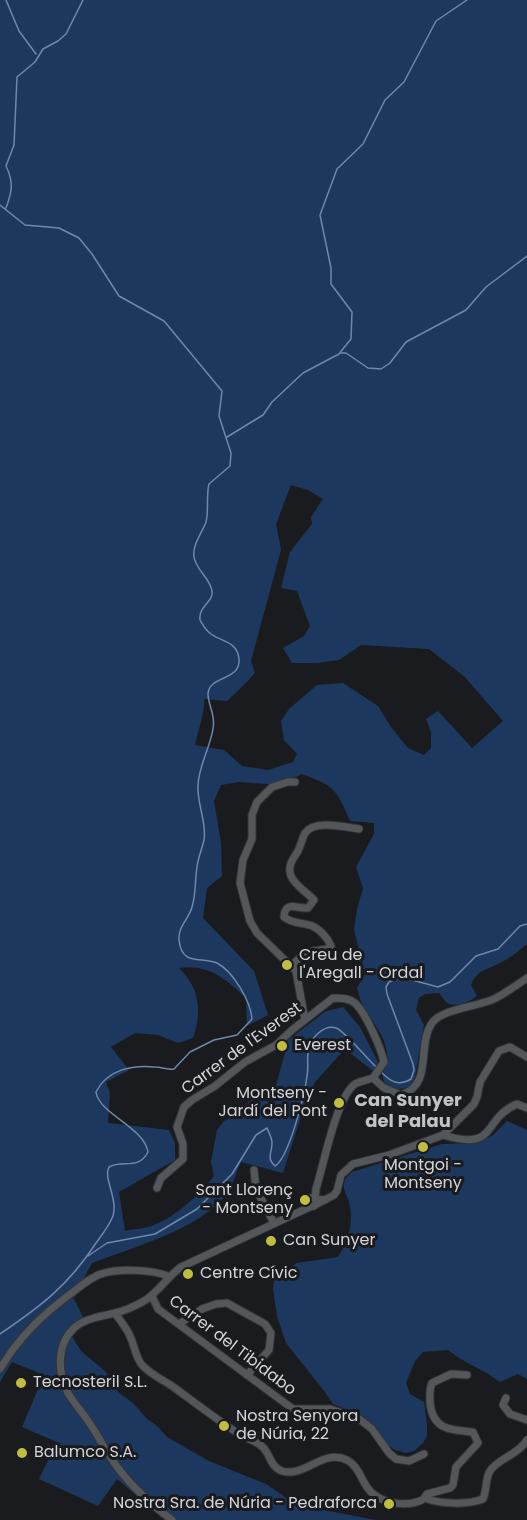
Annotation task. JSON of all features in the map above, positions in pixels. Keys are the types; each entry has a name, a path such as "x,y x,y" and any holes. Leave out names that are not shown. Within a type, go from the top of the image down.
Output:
{"street":[{"path":"296,782 272,787 257,802 252,815 252,838 243,860 240,883 250,921 257,933 296,971 305,1020"},
{"path":"292,965 306,952 328,949 331,946 316,926 291,921 284,916 288,906 308,908 314,900 296,884 291,876 291,862 306,832 313,827 332,825 359,829"},
{"path":"312,1202 340,1107 346,1094 355,1084 373,1078 393,1092 401,1095 409,1092 418,1083 426,1038 432,1023 451,1012 496,998 527,978"},
{"name":"Carrer de l'Everest","path":"157,1188 161,1178 183,1159 183,1144 177,1127 184,1107 245,1062 276,1045 333,999 348,1000 358,1005 374,1034 384,1062 373,1078"},
{"path":"172,1520 145,1499 121,1472 67,1391 60,1356 64,1340 71,1330 94,1317 132,1308 152,1296 168,1276 181,1267 299,1211 312,1202 325,1200 337,1191 341,1175 353,1164 398,1152 443,1135 474,1104 480,1082 499,1051 510,1047 527,1057"},
{"path":"443,1135 457,1140 474,1140 490,1130 507,1108 517,1104 527,1108"},
{"path":"254,1170 256,1189 274,1223"},
{"path":"1,1368 15,1345 32,1326 90,1279 102,1273 122,1270 168,1276"},
{"name":"Carrer del Tibidabo","path":"152,1296 158,1309 293,1409 330,1409 358,1418 372,1429 389,1454 396,1459 409,1461 424,1455"},
{"path":"179,1324 202,1310 216,1304 226,1303 265,1324 271,1333 269,1350 248,1375"},
{"path":"115,1313 129,1332 142,1365 241,1435 261,1445 266,1450 273,1466 285,1472 299,1470 325,1458 339,1457 349,1460 358,1468 372,1492 396,1503 405,1504 425,1499 475,1502 483,1499 490,1471 516,1453 527,1440"},
{"path":"425,1499 427,1494 450,1488 453,1485 456,1467 478,1443 473,1432 455,1430 441,1425 436,1421 431,1410 432,1383 451,1374 466,1375"},
{"path":"506,1398 503,1405 505,1410 527,1420"}],"shaded area":[{"path":"0,0 527,0 527,944 509,958 476,977 471,985 477,996 472,1000 452,1005 439,993 425,994 419,998 416,1010 424,1025 415,1077 406,1088 392,1089 383,1080 387,1058 385,1045 362,1004 357,988 365,974 354,930 363,888 356,867 374,834 374,823 350,821 334,790 302,774 280,785 239,782 221,785 214,801 221,843 222,876 207,888 203,918 254,971 268,1015 247,1026 246,998 231,985 216,974 200,968 179,968 192,986 197,1000 198,1015 193,1038 178,1043 158,1035 135,1033 111,1047 129,1070 106,1082 110,1093 108,1123 169,1130 175,1143 175,1160 119,1192 125,1231 148,1227 167,1219 193,1199 208,1183 214,1176 211,1162 217,1130 224,1121 244,1110 251,1097 276,1085 285,1053 283,1044 326,1011 343,1007 360,1027 378,1062 373,1071 345,1049 315,1082 304,1107 283,1173 241,1162 226,1195 200,1218 145,1244 92,1263 73,1297 83,1317 68,1330 81,1351 106,1372 118,1392 133,1403 167,1437 209,1461 266,1484 297,1505 376,1520 165,1520 117,1479 98,1506 39,1479 57,1442 22,1427 44,1375 12,1362 0,1382","holes":["291,485 308,490 323,499 311,517 312,524 290,552 281,588 297,591 310,626 304,636 283,648 292,663 339,660 361,645 429,649 465,677 503,721 472,748 438,711 426,719 431,732 431,748 424,755 408,748 378,706 343,683 317,685 289,709 281,721 284,740 297,754 293,762 268,770 242,766 224,750 195,745 203,715 204,699 227,701 255,673 251,661 281,550 276,524"]},
{"path":"507,1121 527,1130 527,1379 518,1374 500,1382 448,1350 423,1352 415,1361 406,1383 410,1394 424,1402 427,1436 414,1451 406,1453 395,1450 385,1443 363,1416 333,1404 286,1343 277,1316 273,1289 274,1277 297,1263 338,1257 350,1231 351,1217 344,1182 352,1172 442,1144 478,1143 493,1135"}],"waterway":[{"path":"6,0 19,31 36,54"},
{"path":"6,208 11,187 6,166 14,145 17,77 35,62 43,49 66,34 83,0"},
{"path":"338,355 351,339 352,312 331,284 331,268 320,215 337,169 363,144 385,100 404,82 436,21 467,0"},
{"path":"0,205 25,225 59,228 79,238 119,296 164,321 222,391 219,416 231,453 230,466 209,484 206,522 196,544 194,557 212,591 211,598 201,611 200,620 215,637 232,645 239,659 235,671 214,684 208,694 214,724 198,786 205,834 191,911 180,931 179,940 184,954 188,957 217,963 229,973 245,996 252,1019 237,1035 214,1040 190,1052 174,1069 130,1068 114,1073 101,1084 96,1092 99,1100 139,1135 148,1152 144,1158 135,1163 109,1167 108,1177 114,1209 113,1216 105,1230 86,1258 53,1294 0,1334"},
{"path":"341,353 346,353 368,368 381,369 390,363 406,342 466,310 486,287 527,256"},
{"path":"227,437 263,415 272,402 303,373 337,355"},
{"path":"381,1072 391,1080 402,1083 411,1079 414,1070 387,994 386,987 389,982 401,977 438,987 450,982 476,956 498,949 520,926 527,924"},
{"path":"88,1256 107,1243 155,1234 197,1209 232,1174 256,1135 267,1128 272,1141 270,1158 275,1166 286,1151 296,1124 308,1073 310,1044 323,1030 331,1027 340,1030 376,1067"}],"place":[{"name":"Creu de l'Aregall - Ordal","path":"287,965"},
{"name":"Everest","path":"282,1046"},
{"name":"Montseny - Jardí del Pont","path":"339,1103"},
{"name":"Montgoi - Montseny","path":"423,1147"},
{"name":"Sant Llorenç - Montseny","path":"305,1200"},
{"name":"Can Sunyer","path":"271,1241"},
{"name":"Centre Cívic","path":"188,1274"},
{"name":"Tecnosteril S.L.","path":"21,1383"},
{"name":"Nostra Senyora de Núria, 22","path":"224,1426"},
{"name":"Balumco S.A.","path":"22,1453"},
{"name":"Nostra Sra. de Núria - Pedraforca","path":"389,1504"}],"district":[{"name":"Can Sunyer del Palau","path":"408,1111"}]}
